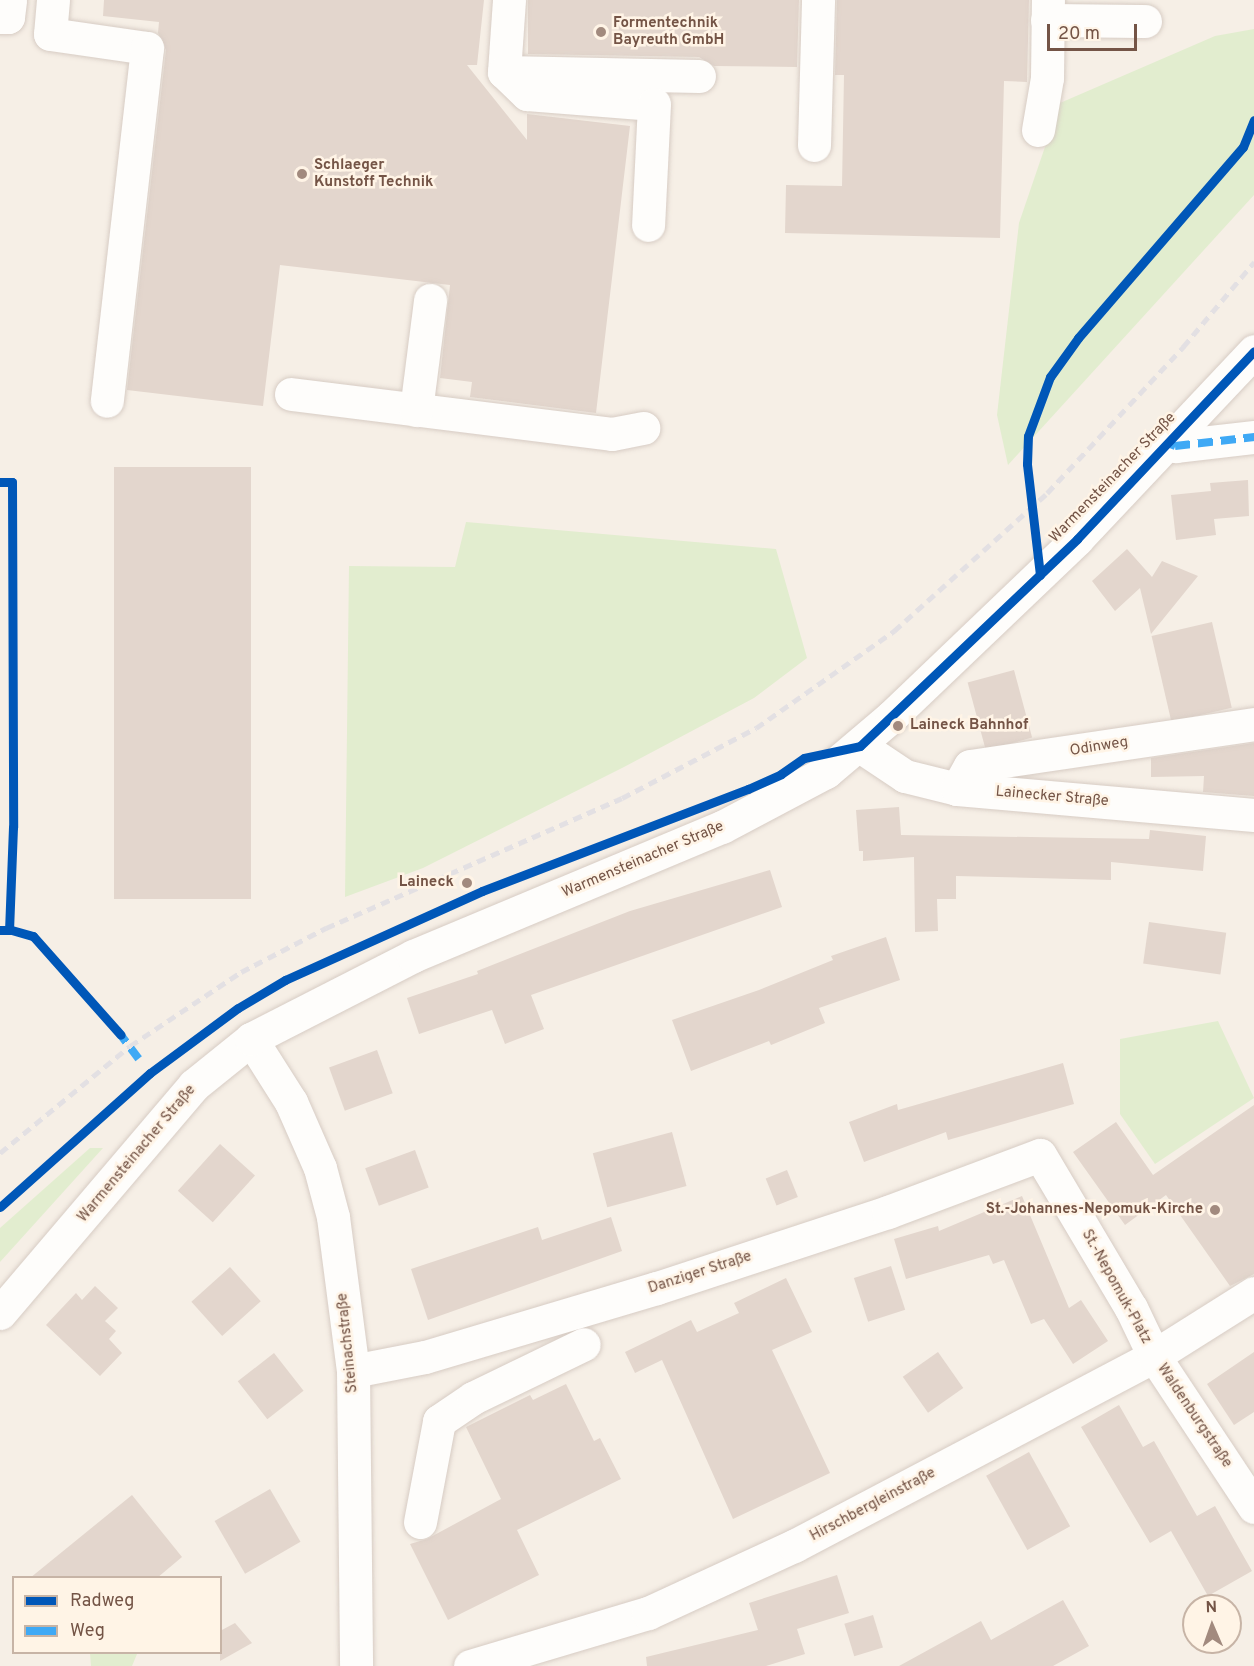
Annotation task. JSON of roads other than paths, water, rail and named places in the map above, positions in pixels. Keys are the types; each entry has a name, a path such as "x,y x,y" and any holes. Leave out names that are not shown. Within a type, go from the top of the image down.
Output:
{"street":[{"path":"0,17 8,17 10,0"},
{"path":"53,0 50,34 147,48 107,401"},
{"path":"504,72 509,0"},
{"path":"814,145 818,0"},
{"path":"1038,130 1047,78 1048,10 1145,21"},
{"path":"504,72 699,76"},
{"path":"504,72 527,94 654,104 648,225"},
{"path":"416,410 430,300"},
{"name":"Warmensteinacher Straße","path":"0,1312 194,1085 251,1039 413,956 722,828 826,772 860,746 1077,539 1254,351"},
{"path":"291,394 612,434 643,428"},
{"path":"1168,443 1175,446 1254,437"},
{"name":"Odinweg","path":"957,789 970,766 1254,724"},
{"name":"Lainecker Straße","path":"860,746 905,776 957,789 1254,815"},
{"name":"Steinachstraße","path":"251,1039 291,1102 320,1168 333,1217 353,1371 356,1666"},
{"name":"Danziger Straße","path":"353,1371 425,1357 657,1288 888,1212 1040,1155"},
{"name":"St.-Nepomuk-Platz","path":"1040,1155 1131,1308 1154,1356"},
{"name":"Hirschbergleinstraße","path":"470,1666 648,1613 736,1573 834,1526 1154,1356 1254,1293"},
{"path":"420,1522 439,1420 473,1398 584,1344"},
{"name":"Waldenburgstraße","path":"1154,1356 1254,1507"}],"railway":[{"path":"0,1153 130,1046 241,972 326,928 622,798 756,728 894,631 1047,493 1183,347 1254,262"}],"place":[{"name":"Formentechnik Bayreuth GmbH","path":"601,32"},
{"name":"Schlaeger Kunstoff Technik","path":"302,174"},
{"name":"Laineck Bahnhof","path":"898,726"},
{"name":"Laineck","path":"467,883"},
{"name":"St.-Johannes-Nepomuk-Kirche","path":"1215,1210"}]}
